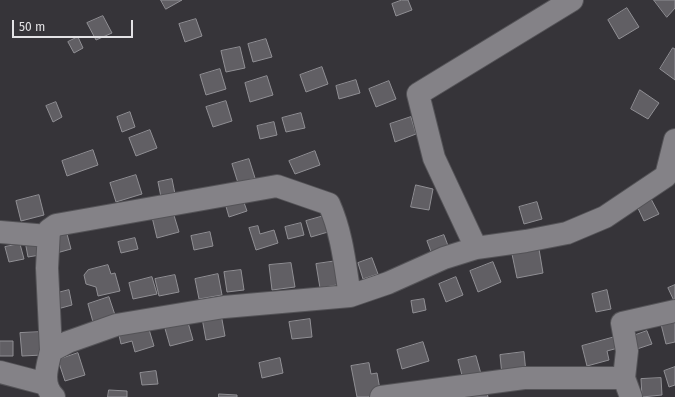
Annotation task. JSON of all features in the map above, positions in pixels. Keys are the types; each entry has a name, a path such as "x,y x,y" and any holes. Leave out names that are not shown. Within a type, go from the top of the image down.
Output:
{"street":[{"path":"476,248 434,158 418,94 572,0"},
{"path":"51,352 68,342 116,325 224,307 350,296 388,283 444,258 476,248 526,241 567,233 605,217 670,175 675,140"},
{"path":"0,372 50,391 47,367 51,352 47,268 48,236 49,230 56,225 277,186 329,204 340,236 350,296"},
{"path":"0,232 48,236"},
{"path":"381,397 524,378 628,387 627,351 622,323 675,311"}],"building":[{"path":"161,0 182,0 166,9"},
{"path":"402,0 408,0 412,10 396,16 392,4"},
{"path":"654,0 675,0 675,8 667,17"},
{"path":"627,8 639,27 619,39 608,20"},
{"path":"103,16 112,33 96,40 87,23"},
{"path":"196,19 202,36 185,42 179,24"},
{"path":"78,37 83,48 74,53 68,42"},
{"path":"266,39 272,57 253,62 248,44"},
{"path":"240,47 245,68 226,72 221,51"},
{"path":"673,48 675,49 675,80 660,69"},
{"path":"322,67 328,84 306,92 300,75"},
{"path":"220,69 226,89 206,95 200,75"},
{"path":"267,76 273,95 250,102 245,83"},
{"path":"356,80 360,93 339,99 336,86"},
{"path":"389,81 396,99 376,107 369,89"},
{"path":"640,90 659,103 648,119 631,109"},
{"path":"226,101 232,121 213,127 206,107"},
{"path":"56,102 62,117 53,122 46,106"},
{"path":"130,112 135,127 122,132 117,117"},
{"path":"301,113 305,128 286,132 282,118"},
{"path":"411,117 416,134 395,142 390,124"},
{"path":"274,122 277,135 260,139 257,126"},
{"path":"150,130 157,148 136,156 129,138"},
{"path":"93,150 98,165 67,176 62,161"},
{"path":"315,151 320,165 295,174 289,161"},
{"path":"249,159 255,178 238,183 232,164"},
{"path":"136,175 142,194 116,202 110,183"},
{"path":"172,179 175,194 161,197 158,182"},
{"path":"416,185 433,189 429,210 411,207"},
{"path":"39,195 44,215 21,221 16,201"},
{"path":"242,197 247,211 229,217 225,203"},
{"path":"650,197 659,214 644,221 636,204"},
{"path":"537,202 542,219 524,224 519,207"},
{"path":"173,212 179,232 157,238 152,217"},
{"path":"324,216 328,232 311,237 306,221"},
{"path":"301,223 304,235 288,239 285,227"},
{"path":"258,226 260,234 274,230 278,243 256,250 249,228"},
{"path":"210,232 213,246 194,250 191,236"},
{"path":"67,234 71,249 53,254 49,239"},
{"path":"444,235 450,251 433,257 427,241"},
{"path":"43,238 46,254 28,257 25,241"},
{"path":"135,238 138,249 121,253 118,242"},
{"path":"20,244 24,259 9,262 5,247"},
{"path":"539,249 543,273 517,278 512,254"},
{"path":"372,258 378,274 363,279 358,263"},
{"path":"337,261 342,284 320,288 316,264"},
{"path":"493,262 501,282 478,292 470,271"},
{"path":"291,263 295,287 272,290 269,265"},
{"path":"108,265 111,274 115,273 120,291 98,296 96,287 86,284 84,275 88,270"},
{"path":"241,270 244,290 227,292 224,272"},
{"path":"218,274 222,295 199,299 195,279"},
{"path":"175,275 179,292 159,296 155,279"},
{"path":"152,277 157,294 133,299 129,283"},
{"path":"456,277 463,295 446,302 439,284"},
{"path":"675,285 675,303 668,288"},
{"path":"69,290 72,305 54,310 50,295"},
{"path":"607,290 611,309 596,312 592,294"},
{"path":"109,297 115,315 93,322 88,304"},
{"path":"424,299 426,310 413,313 411,301"},
{"path":"221,314 225,336 206,340 202,318"},
{"path":"187,319 193,340 170,346 164,325"},
{"path":"310,319 312,337 292,339 289,322"},
{"path":"675,320 675,342 666,344 661,324"},
{"path":"148,326 154,346 135,352 132,341 121,344 119,335"},
{"path":"647,331 652,344 637,349 633,336"},
{"path":"42,332 43,355 22,356 20,333"},
{"path":"615,337 618,348 607,351 609,360 587,366 582,346"},
{"path":"0,341 13,341 13,356 0,356"},
{"path":"423,342 429,361 402,369 397,350"},
{"path":"524,352 526,373 502,375 500,355"},
{"path":"78,353 85,375 65,381 58,360"},
{"path":"476,356 481,374 463,379 458,360"},
{"path":"280,358 283,373 262,378 259,363"},
{"path":"369,363 371,374 377,373 381,395 357,397 351,366"},
{"path":"675,367 675,385 669,387 664,371"},
{"path":"156,371 158,384 142,385 140,373"},
{"path":"661,378 662,395 642,397 641,379"},
{"path":"486,389 488,397 463,397"},
{"path":"109,390 127,391 127,397 108,397"},
{"path":"219,394 237,395 237,397 219,397"}]}
